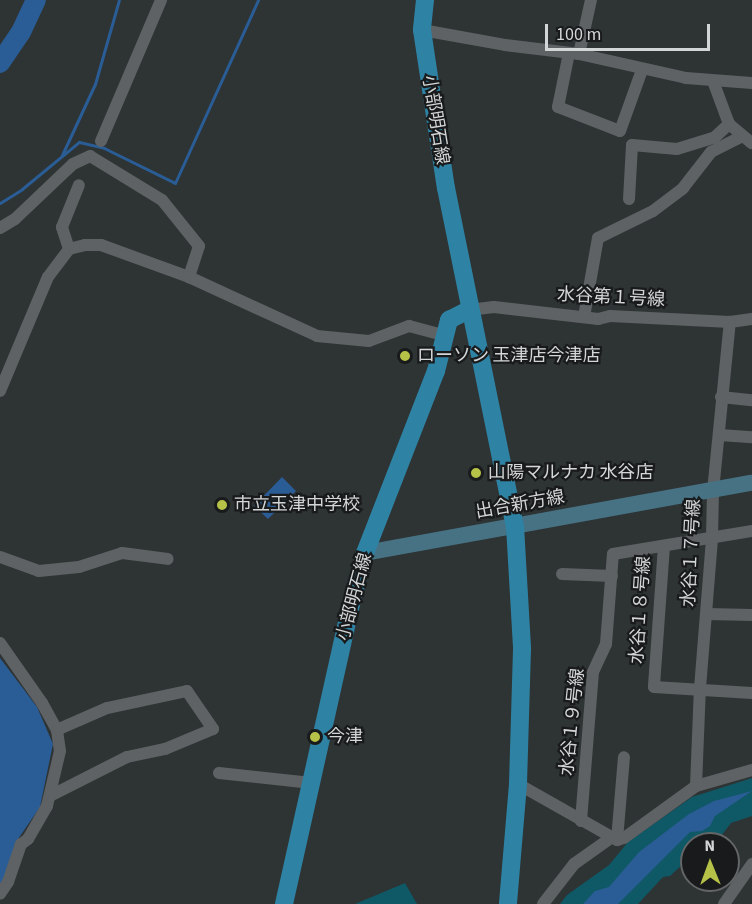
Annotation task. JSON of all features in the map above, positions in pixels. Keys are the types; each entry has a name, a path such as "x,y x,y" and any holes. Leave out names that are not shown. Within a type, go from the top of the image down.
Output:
{"main road":[{"name":"小部明石線","path":"425,0 422,30 446,188 469,310 515,526 522,649 518,784 508,904"},
{"name":"小部明石線","path":"284,904 352,599 365,553 436,371 443,335 449,320 469,310"}],"street":[{"path":"101,141 161,0"},
{"path":"591,0 558,106 620,131 642,70"},
{"path":"422,30 505,45 574,54 642,70 713,81 752,83"},
{"path":"584,317 598,238 653,211 683,188 711,152 746,140 729,124 713,81"},
{"path":"628,199 632,145 677,149 714,138 729,124"},
{"path":"0,228 15,219 74,164 90,156 162,200 199,246 189,277"},
{"path":"69,249 62,227 79,184"},
{"path":"0,391 48,277 69,249 101,245 189,277 317,336 369,341 409,326 443,335"},
{"name":"水谷第１号線","path":"469,310 494,307 584,317 730,322 752,319"},
{"name":"水谷１７号線","path":"696,786 713,491 730,322"},
{"path":"721,397 752,400"},
{"path":"720,435 752,437"},
{"name":"出合新方線","path":"365,553 752,483"},
{"name":"水谷１９号線","path":"581,821 593,672 606,644 613,554 752,531"},
{"name":"水谷１８号線","path":"664,546 654,687 700,688 752,693"},
{"path":"0,557 39,571 79,567 122,553 168,560"},
{"path":"562,574 612,576"},
{"path":"707,614 752,615"},
{"path":"0,643 42,703 57,730 60,751 47,806 31,842 21,844 8,882 0,894"},
{"path":"50,796 127,757 165,749 213,729 188,691 107,708 57,730"},
{"path":"543,904 574,864 614,838 624,757"},
{"path":"518,784 614,838 624,838 696,786 752,770"},
{"path":"219,773 311,783"},
{"path":"724,904 752,864"}],"shaded area":[{"path":"752,778 752,816 731,823 724,832 680,832 680,867 670,876 663,877 638,904 560,904 567,895 609,865 628,842 692,797"},
{"path":"405,883 417,904 355,904"}],"water":[{"path":"282,477 296,491 268,519 254,506"},
{"path":"0,658 37,707 53,744 40,807 18,839 0,889"},
{"path":"752,791 715,816 710,826 702,831 680,832 680,842 618,904 583,904 595,891 609,887 639,852 689,814 714,801"}],"waterway":[{"path":"0,63 21,32 36,0"},
{"path":"62,155 95,84 119,0"},
{"path":"0,203 22,189 79,142 104,148 175,183 258,0"}],"place":[{"name":"ローソン 玉津店今津店","path":"405,356"},
{"name":"山陽マルナカ 水谷店","path":"476,473"},
{"name":"市立玉津中学校","path":"222,505"},
{"name":"今津","path":"315,737"}]}
